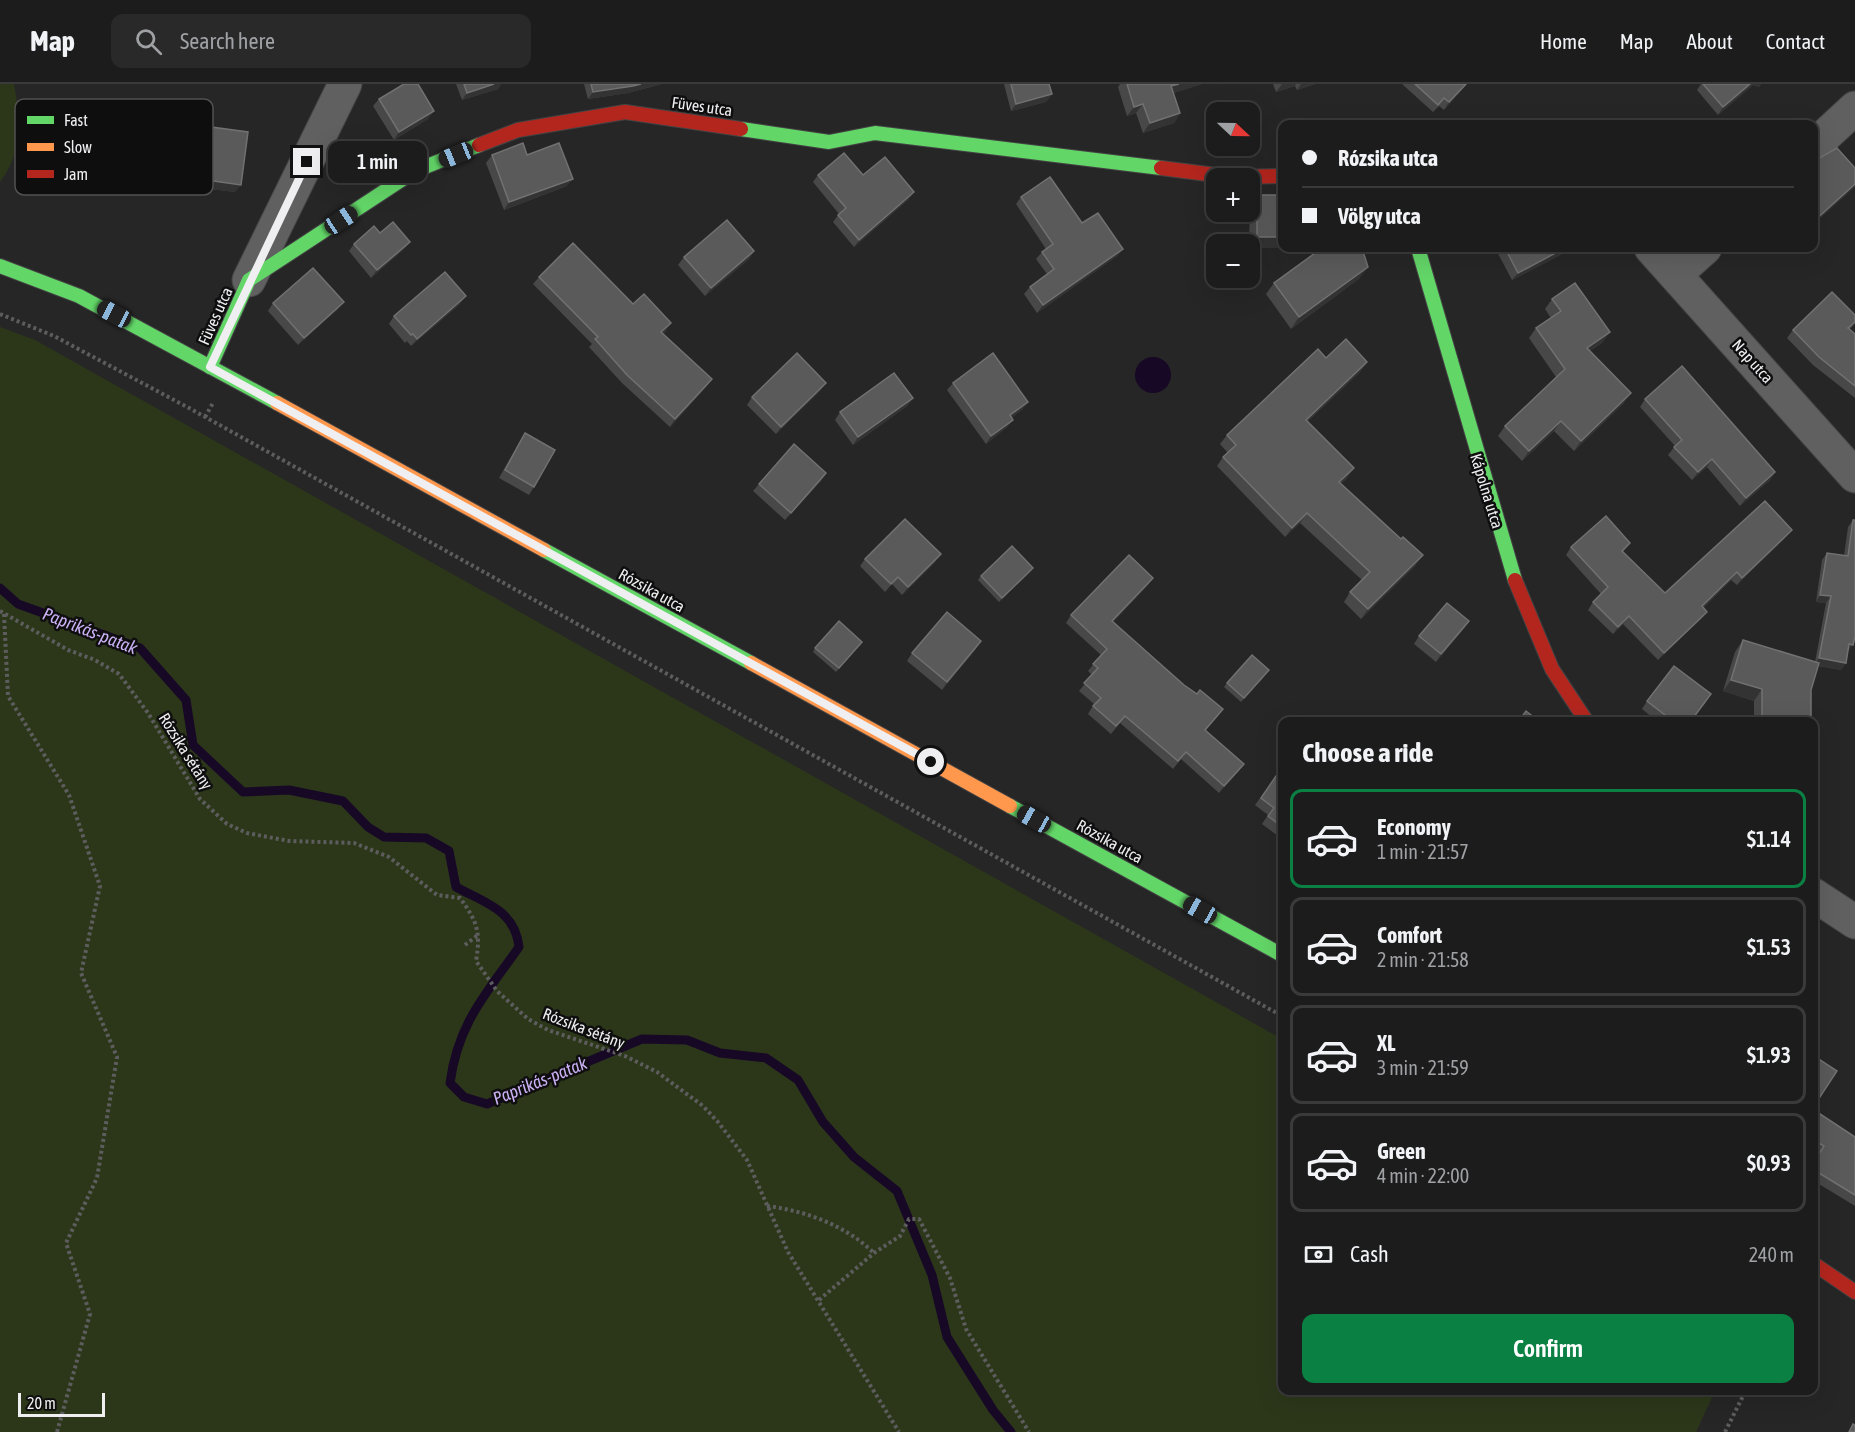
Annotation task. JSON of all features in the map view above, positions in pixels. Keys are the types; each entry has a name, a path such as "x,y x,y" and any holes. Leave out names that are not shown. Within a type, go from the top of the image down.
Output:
{"street":[{"path":"249,280 345,84"},
{"path":"1818,142 1855,108"},
{"name":"Füves utca","path":"210,367 249,280 415,171 518,130 625,112 829,142 875,133 1231,177 1278,176"},
{"name":"Kápolna utca","path":"1419,252 1472,442 1522,607 1563,690 1583,717"},
{"name":"Nap utca","path":"1655,252 1855,476"},
{"path":"1676,274 1701,252"},
{"name":"Rózsika utca","path":"0,266 79,296 1278,953"},
{"path":"1818,899 1855,922"},
{"path":"1818,1267 1855,1292"}],"path":[{"path":"0,314 54,336 189,408 1278,1014"},
{"path":"2,612 8,696 69,795 100,886 81,973 117,1057 98,1178 66,1243 90,1314 57,1432"},
{"name":"Rózsika sétány","path":"2,612 68,650 95,660 119,674 148,713 200,799 227,824 247,833 289,841 354,843 389,857 436,895 460,898 476,919 478,935 476,961 497,991 528,1019 548,1030 625,1056 677,1085 703,1106 732,1138 747,1160 788,1252 899,1432"},
{"path":"465,945 478,935"},
{"path":"767,1206 791,1209 826,1221 860,1239 874,1252"},
{"path":"819,1300 874,1252 900,1236 909,1219 919,1220 950,1278 966,1329 1029,1432"},
{"path":"1725,1432 1744,1395"}],"green space":[{"path":"0,84 14,84 16,99 15,152 0,182"},
{"path":"0,327 35,340 1278,1037 1278,1395 1713,1395 1696,1432 0,1432"}],"shaded area":[{"path":"1153,357 1166,362 1171,375 1166,388 1153,393 1140,388 1135,375 1140,362"}],"building":[{"path":"404,84 418,84 434,111 399,132 379,99"},
{"path":"464,84 494,84 467,93"},
{"path":"591,84 641,84 593,92"},
{"path":"1011,84 1049,84 1052,94 1016,104"},
{"path":"1127,84 1179,84 1171,86 1180,113 1150,123 1143,104 1134,107"},
{"path":"1415,84 1466,84 1449,102 1444,98 1438,105"},
{"path":"1703,84 1750,84 1723,107"},
{"path":"213,127 248,132 241,185 213,181"},
{"path":"523,143 527,155 559,143 573,179 509,202 492,155"},
{"path":"1837,148 1855,168 1855,184 1818,217 1818,160"},
{"path":"844,153 863,175 885,157 914,192 859,240 838,215 846,208 818,175"},
{"path":"1050,177 1082,223 1098,213 1123,249 1043,305 1030,287 1054,269 1042,252 1053,244 1021,197"},
{"path":"1260,195 1278,195 1278,237 1260,237 1260,234 1257,234 1257,222 1260,222"},
{"path":"727,220 754,251 711,288 684,257"},
{"path":"393,222 410,242 377,270 354,244 374,226 380,233"},
{"path":"573,243 633,304 644,294 671,323 661,332 712,379 675,419 627,375 595,339 598,337 539,277"},
{"path":"1317,252 1363,252 1368,267 1299,317 1274,283"},
{"path":"1507,252 1557,252 1518,273"},
{"path":"313,268 344,302 304,338 273,303"},
{"path":"445,272 466,296 417,339 394,316"},
{"path":"1575,283 1610,332 1587,348 1631,393 1581,441 1561,421 1529,451 1505,426 1565,369 1536,328 1561,311 1552,299"},
{"path":"1832,292 1855,315 1855,322 1848,328 1855,334 1855,386 1819,357 1793,330"},
{"path":"1346,339 1367,362 1306,420 1354,468 1339,482 1401,539 1403,537 1423,555 1368,609 1350,592 1370,572 1307,513 1292,528 1223,457 1236,445 1227,435 1318,349 1326,358"},
{"path":"797,353 826,383 781,427 752,397"},
{"path":"993,353 1028,402 1010,415 1013,420 991,436 953,383"},
{"path":"1682,366 1775,472 1746,498 1712,459 1698,472 1674,447 1682,440 1645,399"},
{"path":"894,373 913,398 858,437 840,412"},
{"path":"525,433 555,450 534,487 505,470"},
{"path":"794,444 826,473 791,513 759,484"},
{"path":"1765,501 1792,530 1742,578 1737,572 1702,606 1707,612 1664,653 1629,616 1618,627 1593,602 1608,587 1571,547 1606,516 1630,543 1622,551 1665,593"},
{"path":"905,519 941,554 908,587 898,577 891,584 865,559"},
{"path":"1853,520 1855,520 1855,637 1853,645 1849,644 1846,663 1819,658 1831,596 1820,595 1827,553 1848,556"},
{"path":"1012,546 1033,568 1002,598 981,576"},
{"path":"1129,555 1153,578 1112,621 1184,685 1197,694 1200,690 1223,709 1205,730 1244,764 1224,786 1186,752 1178,761 1125,716 1116,726 1093,706 1101,698 1084,683 1098,668 1093,664 1107,649 1071,615"},
{"path":"1447,603 1469,621 1441,654 1419,636"},
{"path":"947,612 981,641 947,682 912,653"},
{"path":"839,621 862,642 839,668 815,648"},
{"path":"1743,640 1819,663 1811,690 1811,717 1762,717 1762,689 1731,680"},
{"path":"1252,655 1269,670 1244,698 1227,683"},
{"path":"1674,666 1711,694 1694,717 1668,717 1647,701"},
{"path":"1526,711 1534,717 1522,717"},
{"path":"1276,776 1278,778 1278,824 1268,816 1274,808 1261,798"},
{"path":"1818,1059 1837,1071 1818,1100"},
{"path":"1818,1113 1855,1137 1855,1195 1818,1172 1818,1156 1824,1146 1818,1142"},
{"path":"1853,1424 1855,1432 1849,1432"}],"waterway":[{"name":"Paprikás-patak","path":"0,588 18,604 140,648 186,700 193,745 243,792 289,790 343,801 368,827 384,837 426,838 449,851 456,887 488,903 505,916 512,924 519,947 475,1010 460,1043 450,1083 464,1097 487,1104 642,1039 687,1040 720,1053 766,1058 798,1080 823,1122 854,1157 897,1191 932,1275 947,1337 993,1410 1011,1432"}],"traffic: fast":[{"path":"741,129 829,142 875,133 1161,168"},
{"path":"210,367 249,280 415,171 479,145"},
{"path":"1419,252 1515,580"},
{"path":"0,266 79,296 277,403"},
{"path":"544,550 751,663"},
{"path":"1010,806 1278,953"}],"traffic: slow":[{"path":"277,403 544,550"},
{"path":"751,663 1010,806"}],"traffic: jam":[{"path":"479,145 518,130 625,112 741,129"},
{"path":"1161,168 1231,177 1278,176"},
{"path":"1515,580 1552,669 1584,717"},
{"path":"1818,1267 1855,1292"}],"route":[{"path":"307,162 249,280 210,367 931,762"}]}
